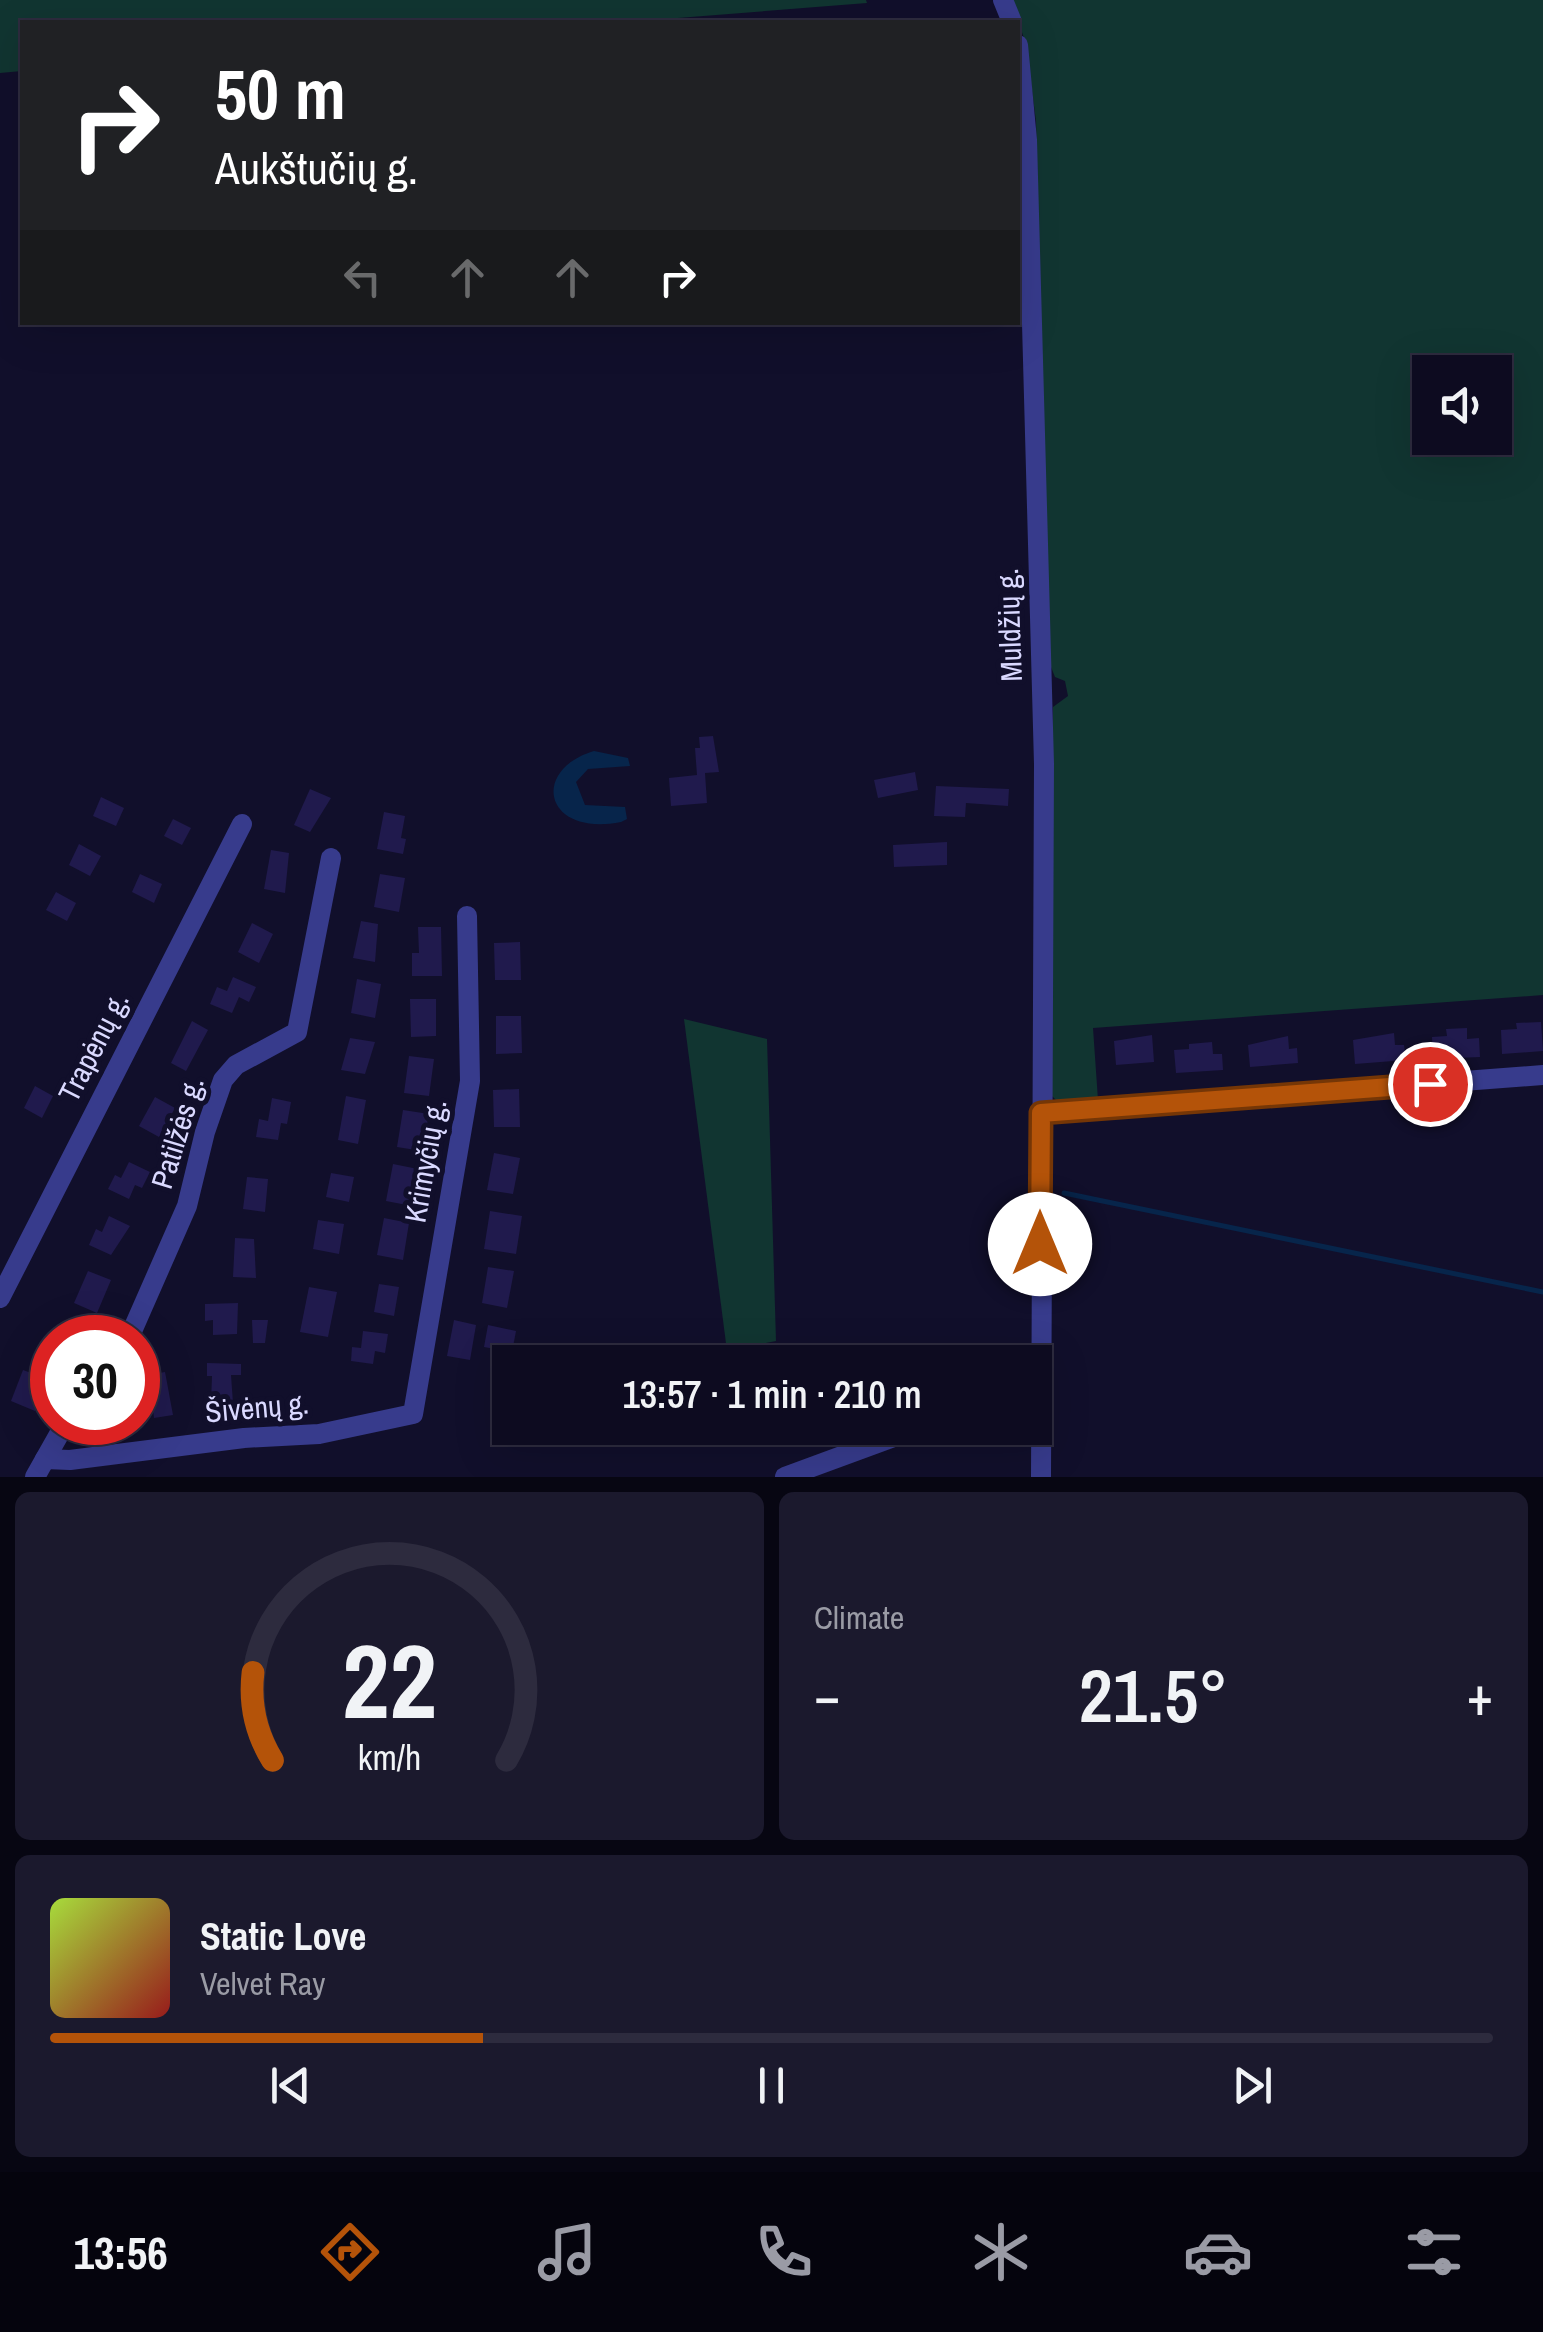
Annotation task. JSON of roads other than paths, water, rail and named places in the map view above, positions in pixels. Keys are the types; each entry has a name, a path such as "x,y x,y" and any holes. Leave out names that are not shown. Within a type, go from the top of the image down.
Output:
{"street":[{"name":"Muldžių g.","path":"1020,66 1027,140 1043,709 1039,1345"},
{"name":"Trapėnų g.","path":"0,1298 242,824"},
{"name":"Patilžės g.","path":"139,1315 187,1206 205,1132 224,1080 236,1065 296,1032 331,858"},
{"name":"Krimyčių g.","path":"413,1414 470,1081 468,916"},
{"path":"1041,1113 1543,1076"},
{"name":"Šivėnų g.","path":"40,1468 70,1460 244,1438 319,1434 413,1414"},
{"path":"40,1468 53,1445"},
{"path":"785,1477 872,1445"},
{"name":"Muldžių g.","path":"1040,1445 1041,1477"}],"water":[{"path":"594,751 628,758 630,766 588,769 576,782 585,805 625,807 627,819 621,822 595,824 575,820 562,811 555,799 554,786 560,772"}],"waterway":[{"path":"1064,1193 1543,1292"}]}
